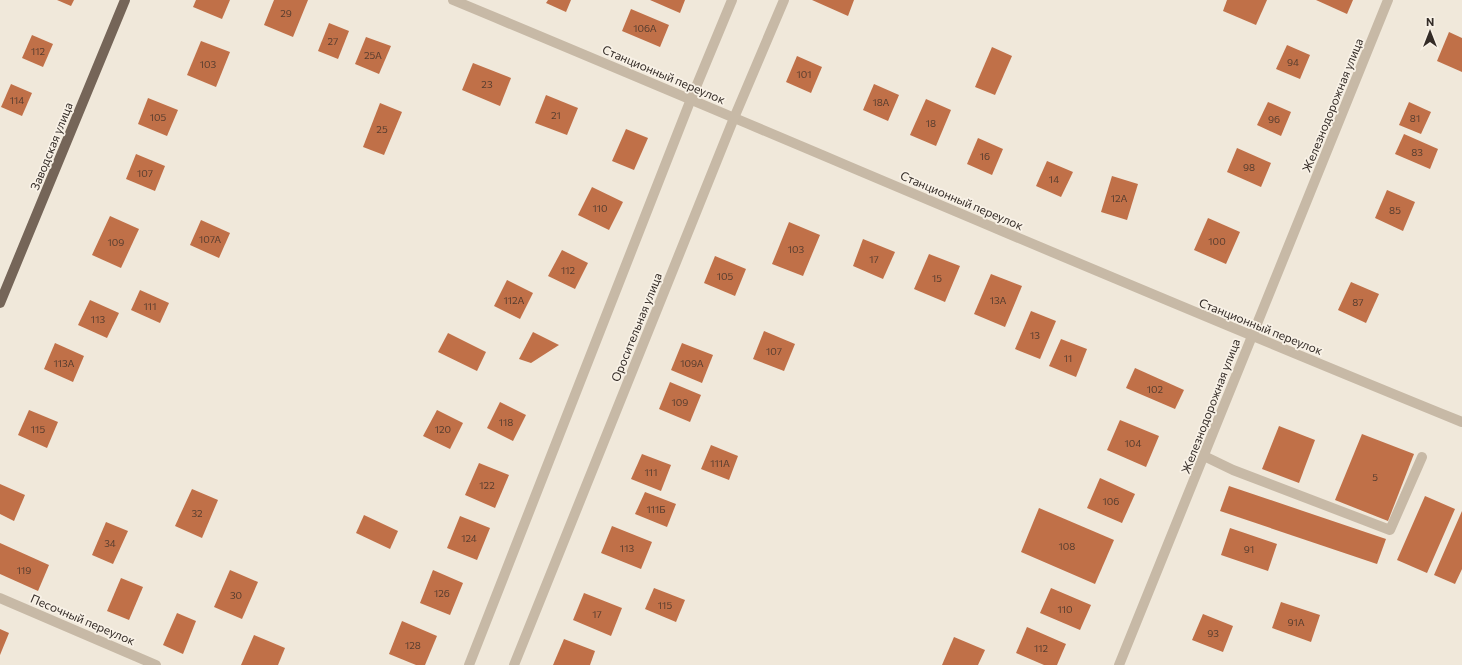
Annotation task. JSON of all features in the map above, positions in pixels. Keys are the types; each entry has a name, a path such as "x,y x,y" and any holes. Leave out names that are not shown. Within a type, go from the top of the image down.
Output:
{"main road":[{"name":"Заводская улица","path":"0,303 125,0"}],"street":[{"name":"Станционный переулок","path":"453,0 1251,336 1462,422"},
{"path":"469,665 691,99 732,0"},
{"name":"Оросительная улица","path":"514,665 734,118 784,0"},
{"name":"Железнодорожная улица","path":"1119,665 1388,0"},
{"path":"1204,456 1233,470 1390,530 1422,457"},
{"name":"Песочный переулок","path":"0,598 156,665"}],"building":[{"path":"57,0 74,0 71,6"},
{"path":"196,0 230,0 222,19 193,7"},
{"path":"274,0 308,0 293,37 264,25"},
{"path":"548,0 571,0 566,12 546,3"},
{"path":"650,0 685,0 680,13"},
{"path":"812,0 854,0 848,16"},
{"path":"1227,0 1267,0 1256,25 1223,11"},
{"path":"1316,0 1353,0 1347,14"},
{"path":"631,9 669,25 660,47 622,31"},
{"path":"329,23 349,31 338,59 318,51"},
{"path":"1449,32 1462,38 1462,72 1437,61"},
{"path":"32,35 53,44 43,67 22,58"},
{"path":"366,37 391,46 379,74 355,64"},
{"path":"201,41 230,52 216,87 187,75"},
{"path":"1287,45 1310,55 1300,79 1276,69"},
{"path":"992,47 1012,56 995,95 975,87"},
{"path":"797,56 822,67 811,93 786,82"},
{"path":"473,63 511,78 500,106 462,90"},
{"path":"11,84 32,93 22,116 1,107"},
{"path":"874,84 899,95 888,121 863,110"},
{"path":"546,95 578,108 567,135 535,123"},
{"path":"148,98 178,110 167,136 138,124"},
{"path":"926,99 951,110 936,146 910,135"},
{"path":"1268,102 1291,112 1281,136 1257,125"},
{"path":"1409,102 1431,112 1421,134 1399,125"},
{"path":"380,103 402,112 384,155 363,147"},
{"path":"626,129 648,138 634,170 612,161"},
{"path":"1404,134 1438,149 1430,169 1395,154"},
{"path":"978,138 1003,149 992,175 967,164"},
{"path":"1237,148 1271,163 1261,187 1227,172"},
{"path":"136,154 165,166 155,191 126,179"},
{"path":"1047,161 1073,172 1061,197 1036,186"},
{"path":"1112,176 1138,184 1127,220 1101,212"},
{"path":"592,187 623,202 609,230 578,215"},
{"path":"1387,190 1415,202 1403,231 1375,218"},
{"path":"110,216 139,229 121,268 92,255"},
{"path":"1208,218 1240,232 1226,264 1194,250"},
{"path":"201,220 230,233 219,258 190,245"},
{"path":"789,222 820,235 803,276 772,264"},
{"path":"863,239 895,252 883,279 853,266"},
{"path":"562,250 588,263 575,289 548,276"},
{"path":"929,254 960,266 945,302 914,289"},
{"path":"715,256 746,269 735,296 704,283"},
{"path":"991,274 1022,286 1005,327 974,314"},
{"path":"507,280 533,293 520,319 494,306"},
{"path":"1351,282 1379,294 1366,323 1338,310"},
{"path":"140,290 169,303 160,323 131,310"},
{"path":"90,300 119,313 107,338 78,325"},
{"path":"1031,311 1056,321 1040,359 1015,349"},
{"path":"764,331 795,344 784,371 753,359"},
{"path":"533,332 559,345 531,363 519,359"},
{"path":"448,333 486,352 477,371 438,352"},
{"path":"1061,339 1087,349 1076,377 1049,366"},
{"path":"55,343 84,356 73,382 44,369"},
{"path":"682,343 713,355 702,383 671,370"},
{"path":"1135,368 1184,390 1175,409 1126,388"},
{"path":"670,382 701,395 690,422 659,409"},
{"path":"500,402 526,415 513,441 487,428"},
{"path":"29,410 58,422 47,448 18,435"},
{"path":"437,410 463,423 450,449 423,436"},
{"path":"1120,420 1159,436 1146,467 1107,450"},
{"path":"1279,426 1315,440 1299,483 1262,469"},
{"path":"1362,434 1414,454 1388,521 1335,500"},
{"path":"711,445 738,456 729,480 701,469"},
{"path":"642,454 671,465 661,491 631,479"},
{"path":"479,463 509,475 495,508 465,495"},
{"path":"1100,478 1135,494 1122,523 1087,508"},
{"path":"0,484 25,495 14,521 0,514"},
{"path":"1229,486 1386,539 1377,564 1220,511"},
{"path":"192,489 218,500 202,538 175,526"},
{"path":"645,492 676,504 667,527 635,514"},
{"path":"1425,496 1455,509 1427,573 1397,560"},
{"path":"1039,508 1114,540 1095,584 1021,552"},
{"path":"1462,511 1462,569 1455,584 1434,575"},
{"path":"364,515 398,531 390,549 356,533"},
{"path":"460,516 490,528 477,560 447,548"},
{"path":"106,522 128,531 113,564 92,555"},
{"path":"612,526 652,542 641,569 601,553"},
{"path":"1230,528 1277,544 1268,571 1221,555"},
{"path":"0,543 49,565 38,591 0,574"},
{"path":"230,570 258,582 242,619 214,607"},
{"path":"433,570 463,583 450,615 420,603"},
{"path":"121,578 143,587 129,620 107,611"},
{"path":"654,588 685,600 676,622 645,609"},
{"path":"1051,588 1091,605 1080,630 1040,613"},
{"path":"584,593 622,608 611,636 573,620"},
{"path":"1281,602 1320,615 1311,642 1272,628"},
{"path":"177,613 196,621 183,654 163,645"},
{"path":"1203,614 1233,626 1223,652 1192,640"},
{"path":"402,621 437,636 425,665 416,665 389,654"},
{"path":"1027,627 1066,644 1057,665 1044,665 1016,653"},
{"path":"0,629 9,633 0,655"},
{"path":"254,635 285,648 278,665 241,665"},
{"path":"954,637 985,650 978,665 942,665"},
{"path":"564,639 595,651 590,665 553,665"}]}
